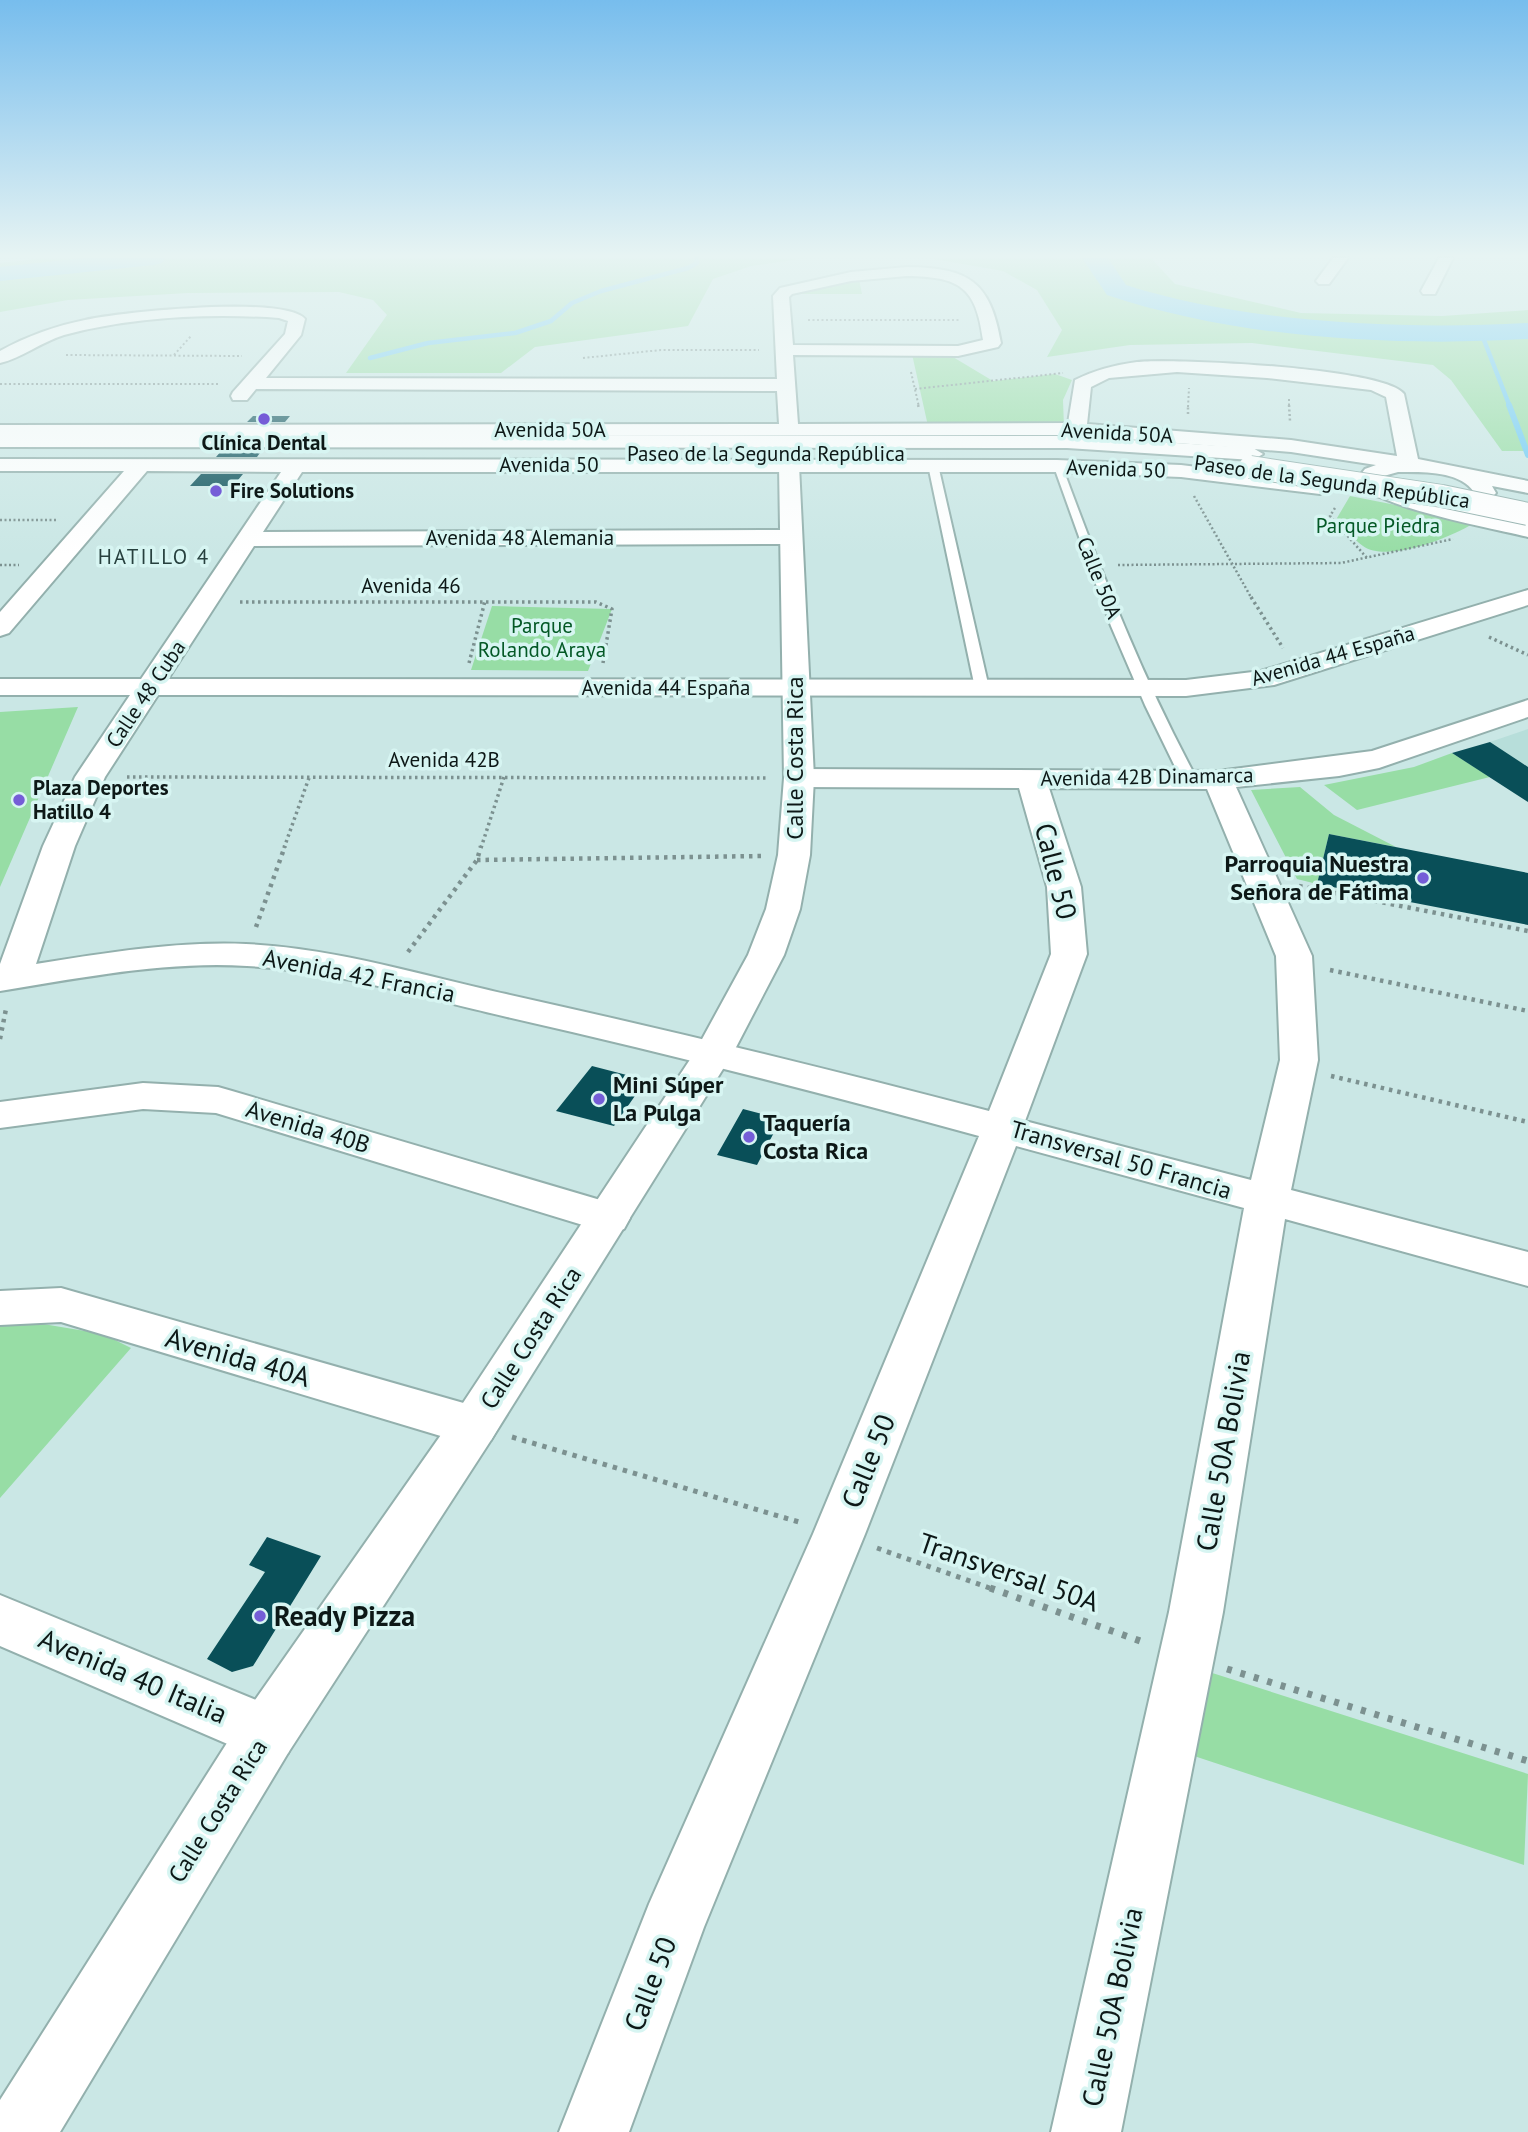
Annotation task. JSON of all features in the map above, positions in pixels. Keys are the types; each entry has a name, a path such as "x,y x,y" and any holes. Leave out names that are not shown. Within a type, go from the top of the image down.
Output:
{"main road":[{"path":"209,431 274,357"},
{"path":"784,357 789,430"},
{"path":"1077,429 1082,384 1091,376 1123,369 1189,367 1375,385 1395,394 1409,464"},
{"path":"251,383 785,384"},
{"name":"Avenida 50A","path":"0,431 1077,429 1291,446 1444,470"},
{"path":"541,440 667,430"},
{"path":"209,431 282,440"},
{"name":"Paseo de la Segunda República","path":"0,441 1067,442 1432,480 1528,499"},
{"name":"Paseo de la Segunda República","path":"0,452 1056,455 1252,460 1528,514"},
{"path":"0,464 160,453"},
{"name":"Avenida 50","path":"0,464 1057,466 1181,471 1344,491 1428,505"},
{"name":"Calle Costa Rica","path":"20,2132 267,1733 474,1426 714,1053 766,955 783,909 794,855 799,778 789,465"},
{"path":"0,628 140,466"},
{"name":"Calle 48 Cuba","path":"7,979 90,777 209,602 295,466"},
{"path":"1393,498 1370,485 1368,479 1372,473 1397,467 1444,470 1528,486"},
{"path":"1428,505 1461,505 1482,498 1485,493 1484,487 1444,470"},
{"path":"1428,505 1528,530"},
{"name":"Avenida 48 Alemania","path":"250,539 791,537"},
{"name":"Avenida 44 España","path":"0,687 1144,689 1227,685 1297,669 1528,597"},
{"name":"Avenida 42B Dinamarca","path":"799,778 1204,780 1339,767 1379,759 1528,708"},
{"name":"Calle 50","path":"594,2132 672,1927 839,1534 1003,1127 1069,954 1071,926 1065,891 1031,780"},
{"name":"Calle 50A Bolivia","path":"1086,2132 1186,1657 1267,1201 1297,1068 1294,963 1262,879 1204,780"},
{"name":"Avenida 42 Francia","path":"7,979 122,961 246,955 326,964 714,1053"},
{"name":"Transversal 50 Francia","path":"714,1053 1003,1127 1267,1201 1528,1269"},
{"name":"Avenida 40B","path":"0,1115 143,1096 218,1100 609,1218"},
{"name":"Avenida 40A","path":"0,1308 61,1305 474,1426"},
{"name":"Avenida 40 Italia","path":"0,1620 267,1733"}],"lane":[{"path":"933,465 982,688"},
{"name":"Calle 50A","path":"1057,466 1093,565 1144,689"},
{"name":"Calle 50A Bolivia","path":"1144,689 1159,725 1204,780"}],"path":[{"path":"531,384 536,374 587,357"},
{"path":"908,357 923,429"},
{"path":"1187,436 1189,367"},
{"path":"915,389 1061,372"},
{"path":"1288,377 1291,446"},
{"path":"0,384 251,383"},
{"path":"1181,471 1230,565 1297,669"},
{"path":"1344,491 1330,516 1367,559"},
{"path":"0,520 93,520"},
{"path":"1093,565 1323,564 1367,559 1458,538 1489,520"},
{"path":"462,688 485,601"},
{"name":"Avenida 46","path":"209,602 596,602 612,609 600,688"},
{"path":"246,955 310,775"},
{"name":"Avenida 42B","path":"90,777 310,775 799,778"},
{"path":"389,978 477,860 504,777"},
{"path":"477,860 794,855"},
{"path":"1262,879 1528,931"},
{"path":"1294,963 1528,1011"},
{"path":"1297,1068 1528,1122"},
{"name":"Transversal 50A","path":"474,1426 839,1534 1186,1657 1528,1761"}],"shaded area":[{"path":"1528,729 1528,767 1490,742"}],"green space":[{"path":"357,357 521,357 501,373 346,373"},
{"path":"913,357 954,357 993,381 1055,374 1072,380 1063,400 1064,427 928,426"},
{"path":"1371,357 1528,357 1528,451 1502,451 1451,380 1433,365"},
{"name":"Parque Piedra","path":"1350,496 1477,521 1421,546 1388,552 1374,551 1359,543 1337,518"},
{"name":"Parque Rolando Araya","path":"492,606 612,609 588,671 471,670"},
{"name":"Plaza Deportes Hatillo 4","path":"78,707 0,887 0,712"},
{"path":"1452,753 1490,777 1357,810 1324,785 1414,767"},
{"path":"1300,787 1334,815 1396,847 1329,834 1317,884 1297,879 1251,790"},
{"path":"25,1321 103,1334 131,1348 0,1498 0,1323"},
{"path":"1206,1671 1528,1774 1524,1865 1188,1754"}],"building":[{"name":"Clínica Dental","path":"253,416 290,416 285,422 247,422"},
{"path":"222,450 262,450 257,457 216,457"},
{"path":"201,474 243,474 233,486 190,486"},
{"path":"1490,742 1528,767 1528,802 1452,753"},
{"name":"Parroquia Nuestra Señora de Fátima","path":"1329,834 1528,873 1528,925 1317,884"},
{"name":"Mini Súper La Pulga","path":"592,1066 646,1080 614,1126 556,1111"},
{"name":"Taquería Costa Rica","path":"743,1109 781,1119 757,1165 717,1155"},
{"name":"Ready Pizza","path":"267,1537 321,1556 253,1666 232,1672 207,1659 265,1572 249,1565"}],"waterway":[{"path":"1491,357 1510,407"},
{"path":"1509,405 1528,455"}],"place":[{"name":"Clínica Dental","path":"264,419"},
{"name":"Fire Solutions","path":"216,491"},
{"name":"Plaza Deportes Hatillo 4","path":"19,800"},
{"name":"Parroquia Nuestra Señora de Fátima","path":"1423,878"},
{"name":"Mini Súper La Pulga","path":"599,1099"},
{"name":"Taquería Costa Rica","path":"749,1137"},
{"name":"Ready Pizza","path":"260,1616"}],"district":[{"name":"HATILLO 4","path":"154,557"}]}
